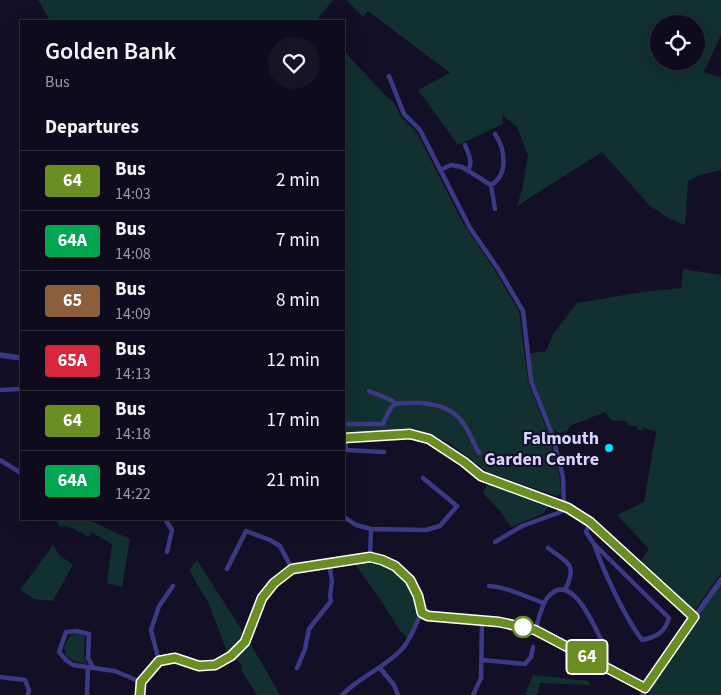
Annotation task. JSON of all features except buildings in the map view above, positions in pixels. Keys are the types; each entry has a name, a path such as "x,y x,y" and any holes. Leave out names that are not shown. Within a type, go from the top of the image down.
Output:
{"street":[{"path":"389,76 404,114 420,130 470,228 499,270 523,310 530,381 552,434 564,479 566,507"},
{"path":"491,185 497,182 503,162 501,142 495,134"},
{"path":"465,146 470,156 471,165 468,171"},
{"path":"440,170 452,165 462,167 491,185 495,209"},
{"path":"0,355 20,358"},
{"path":"0,390 20,390"},
{"path":"369,391 392,400 396,404"},
{"path":"345,424 383,424 390,408 396,404 430,404 453,413 461,420 479,453"},
{"path":"345,438 410,434 429,439 464,462 481,476 566,507 590,522 694,617"},
{"path":"345,444 346,450 384,452"},
{"path":"0,460 20,471"},
{"path":"345,518 356,525 371,529 426,530 440,526 457,506 422,478"},
{"path":"495,542 522,526 558,513 566,507"},
{"path":"167,520 172,530 167,552"},
{"path":"590,522 586,532 594,544 669,618 666,627 653,637 642,640 633,628 600,561 594,544"},
{"path":"370,557 371,529"},
{"path":"227,569 246,531 280,546 292,569"},
{"path":"548,548 567,563 572,570 571,578 565,590"},
{"path":"140,695 141,682 159,661 175,658 199,666 215,665 231,656 245,642 262,598 274,583 292,569 370,557 395,566 403,572 414,588 422,613 428,616 517,625 535,630 645,688"},
{"path":"297,668 305,648 309,629 332,601 330,596 332,580 329,563"},
{"path":"643,695 645,688 721,580"},
{"path":"159,661 151,630 158,606 173,586"},
{"path":"489,586 510,589 544,603"},
{"path":"535,630 548,596 565,590 573,594 580,602 601,639"},
{"path":"342,695 380,668 401,650 410,640 422,613"},
{"path":"474,695 482,678 482,621"},
{"path":"93,668 88,658 89,634 76,631 66,632 59,652 73,665 115,672 141,682"},
{"path":"482,660 525,664 531,657 534,647"},
{"path":"87,695 88,667"},
{"path":"380,668 394,685 398,695"},
{"path":"0,678 25,680 29,690 28,695"}],"green space":[{"path":"38,0 333,0 317,20 49,20"},
{"path":"346,0 721,0 721,35 705,70 705,15 650,15 650,70 705,70 704,72 721,78 721,170 700,175 688,181 685,225 668,218 649,205 602,152 517,206 528,156 517,127 502,115 503,124 458,145 418,90 450,73 368,11 363,17"},
{"path":"345,52 386,96 394,102 401,117 417,133 463,223 496,272 519,311 528,381 549,435 560,479 561,494 556,496 487,472 449,443 416,429 345,432"},
{"path":"683,269 721,275 721,573 694,611 649,571 641,561 649,549 617,515 644,502 656,432 644,428 640,431 636,426 628,426 627,421 611,420 605,412 570,426 567,431 560,433 549,428 531,381 528,354 546,351 553,334 577,303 642,292 681,288"},
{"path":"489,483 549,506 544,513 511,527 501,512 483,493"},
{"path":"56,520 88,520 130,539 122,587 107,583 112,544 91,532 89,537 72,528 59,526"},
{"path":"53,545 60,556 73,564 53,601 34,599 20,590"},
{"path":"370,557 382,560 409,580 422,613 410,640 400,631 352,560"},
{"path":"197,560 250,643 280,695 257,695 242,671 242,666 238,660 228,660 225,654 226,649 208,602 189,570"},
{"path":"721,584 721,695 649,695 654,683"},
{"path":"71,634 85,636 84,655 87,664 74,661 66,656 64,647"},
{"path":"533,675 589,681 589,685 540,683 537,695 525,695"}],"bus line":[{"name":"64","path":"140,695 141,682 159,661 175,658 199,666 215,665 231,656 245,642 262,598 274,583 292,569 370,557 382,560 403,572 410,580 418,596 420,610 428,616 499,622 535,630 645,688 694,617 610,539 584,517 568,508 481,476 464,462 429,439 410,434 345,438"}],"place":[{"name":"Falmouth Garden Centre","path":"609,448"}]}
